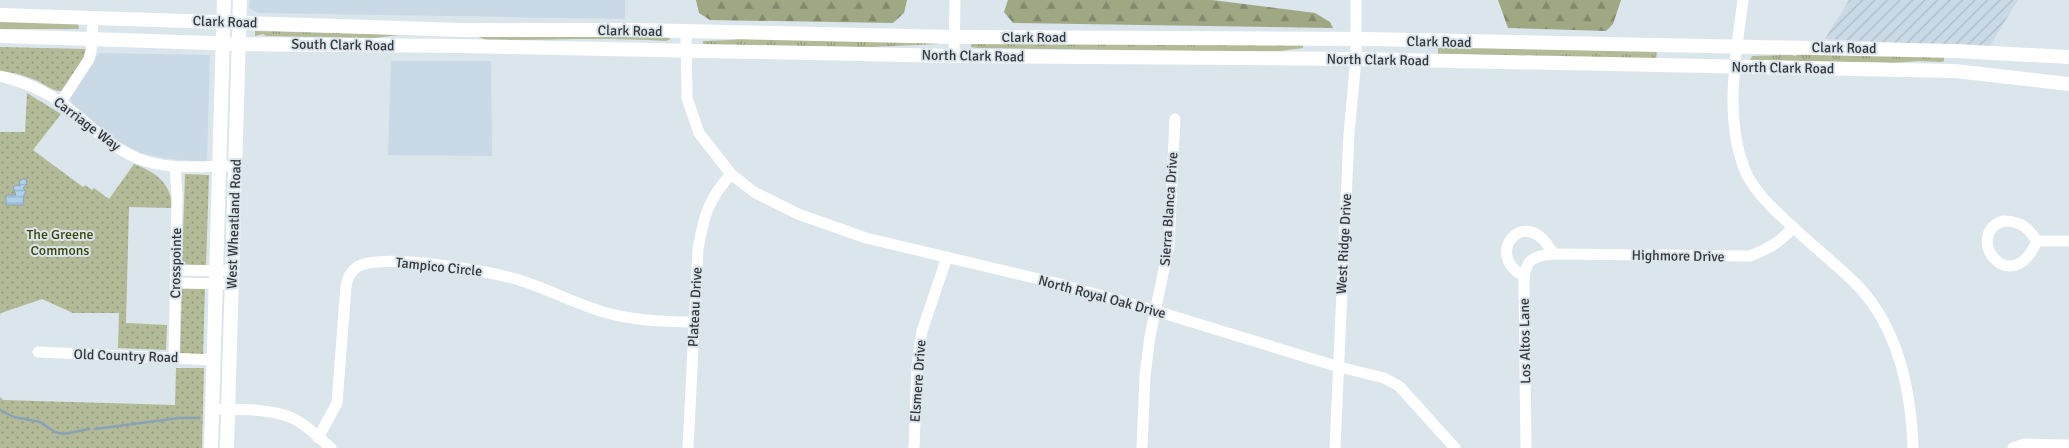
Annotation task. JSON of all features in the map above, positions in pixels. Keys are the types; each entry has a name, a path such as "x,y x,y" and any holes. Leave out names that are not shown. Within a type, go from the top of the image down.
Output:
{"main road":[{"name":"West Wheatland Road","path":"211,448 224,0"},
{"name":"West Wheatland Road","path":"227,448 240,0"},
{"name":"Clark Road","path":"0,15 461,30 1737,46 1956,51 2069,56"},
{"path":"460,46 461,30"},
{"name":"South Clark Road","path":"0,36 239,44 687,51"},
{"name":"North Clark Road","path":"687,51 954,56 1356,59 1956,71 2069,84"}],"street":[{"path":"954,56 955,0"},
{"name":"West Ridge Drive","path":"1335,448 1349,134 1356,59 1356,0"},
{"path":"1742,0 1734,66 1734,122 1737,145 1745,170 1766,200 1793,228 1852,280 1876,309 1892,338 1904,372 1912,419 1914,448"},
{"path":"61,102 89,59 93,19"},
{"name":"North Royal Oak Drive","path":"686,32 685,75 687,98 699,133 731,174 754,192 798,214 866,238 1060,284 1339,367 1384,378 1399,386 1455,448"},
{"name":"Carriage Way","path":"0,76 28,85 61,102 114,146 138,158 175,168 235,166"},
{"name":"Sierra Blanca Drive","path":"1142,448 1145,374 1169,245 1174,119"},
{"name":"Crosspointe","path":"174,358 177,187 175,168"},
{"name":"Plateau Drive","path":"688,448 698,249 704,216 716,191 731,174"},
{"path":"2003,221 2015,221 2024,225 2037,241 2032,254 2024,261 2014,265 2003,265 1995,262 1989,252 1989,231 1995,224 2003,221"},
{"name":"Highmore Drive","path":"1553,254 1750,256 1782,240 1793,228"},
{"path":"1520,232 1529,232 1536,234 1547,243 1553,254 1540,255 1530,260 1524,276 1518,273 1508,260 1507,247 1511,237 1520,232"},
{"path":"2037,241 2069,240"},
{"name":"Elsmere Drive","path":"914,448 917,366 922,331 947,257"},
{"name":"Tampico Circle","path":"318,438 337,403 346,286 349,274 358,266 371,262 432,264 479,270 522,281 608,314 662,322 694,322"},
{"path":"176,270 232,278"},
{"name":"Los Altos Lane","path":"1524,276 1526,448"},
{"path":"176,283 216,277"},
{"name":"Old Country Road","path":"38,352 214,360"},
{"path":"212,410 264,412 288,416 331,448"},
{"path":"2013,448 2024,444 2069,445"}],"shaded area":[{"path":"250,0 625,0 625,19 258,13 249,8"},
{"path":"1849,0 2018,0 1989,47 1825,39"},
{"path":"99,53 210,55 207,162 169,159 140,153 108,136 79,112 69,99"},
{"path":"391,61 491,61 492,156 388,155"}],"green space":[{"path":"696,0 907,0 904,13 893,23 710,20 699,13"},
{"path":"1008,0 1212,0 1315,13 1330,22 1333,28 1013,23 1004,12"},
{"path":"1498,0 1621,0 1613,24 1606,31 1508,28"},
{"path":"0,20 78,23 79,29 0,29"},
{"path":"255,31 446,36 399,35 374,38 266,36 263,34 255,36"},
{"path":"478,37 667,37 671,39 666,41 599,39 487,40"},
{"path":"752,37 938,40 938,44 873,47 703,45 703,41"},
{"path":"971,41 1303,43 1303,48 1272,52 977,48 971,47"},
{"path":"1438,46 1657,50 1656,59 1438,54"},
{"path":"0,47 86,49 85,58 61,91 54,90 27,77 0,71"},
{"path":"1800,54 1944,57 1944,61 1893,63 1750,60 1752,56 1795,56"},
{"name":"The Greene Commons","path":"27,93 61,114 33,150 83,187 85,185 92,190 94,188 109,199 134,164 156,175 166,186 172,208 129,207 126,323 167,325 166,350 118,348 119,313 73,313 42,299 1,313 0,315 0,132 25,132"},
{"path":"185,174 209,175 206,266 182,265"},
{"path":"182,287 205,288 203,357 180,356"},
{"path":"176,368 204,368 202,448 0,448 0,397 3,400 175,405"}],"water":[{"path":"26,179 27,184 23,188 26,191 23,205 6,205 6,195 16,195 13,187 16,185 20,186 19,181"}],"waterway":[{"path":"0,410 14,417 40,422 55,432 64,434 89,429"},
{"path":"95,429 179,418 199,418"}]}
